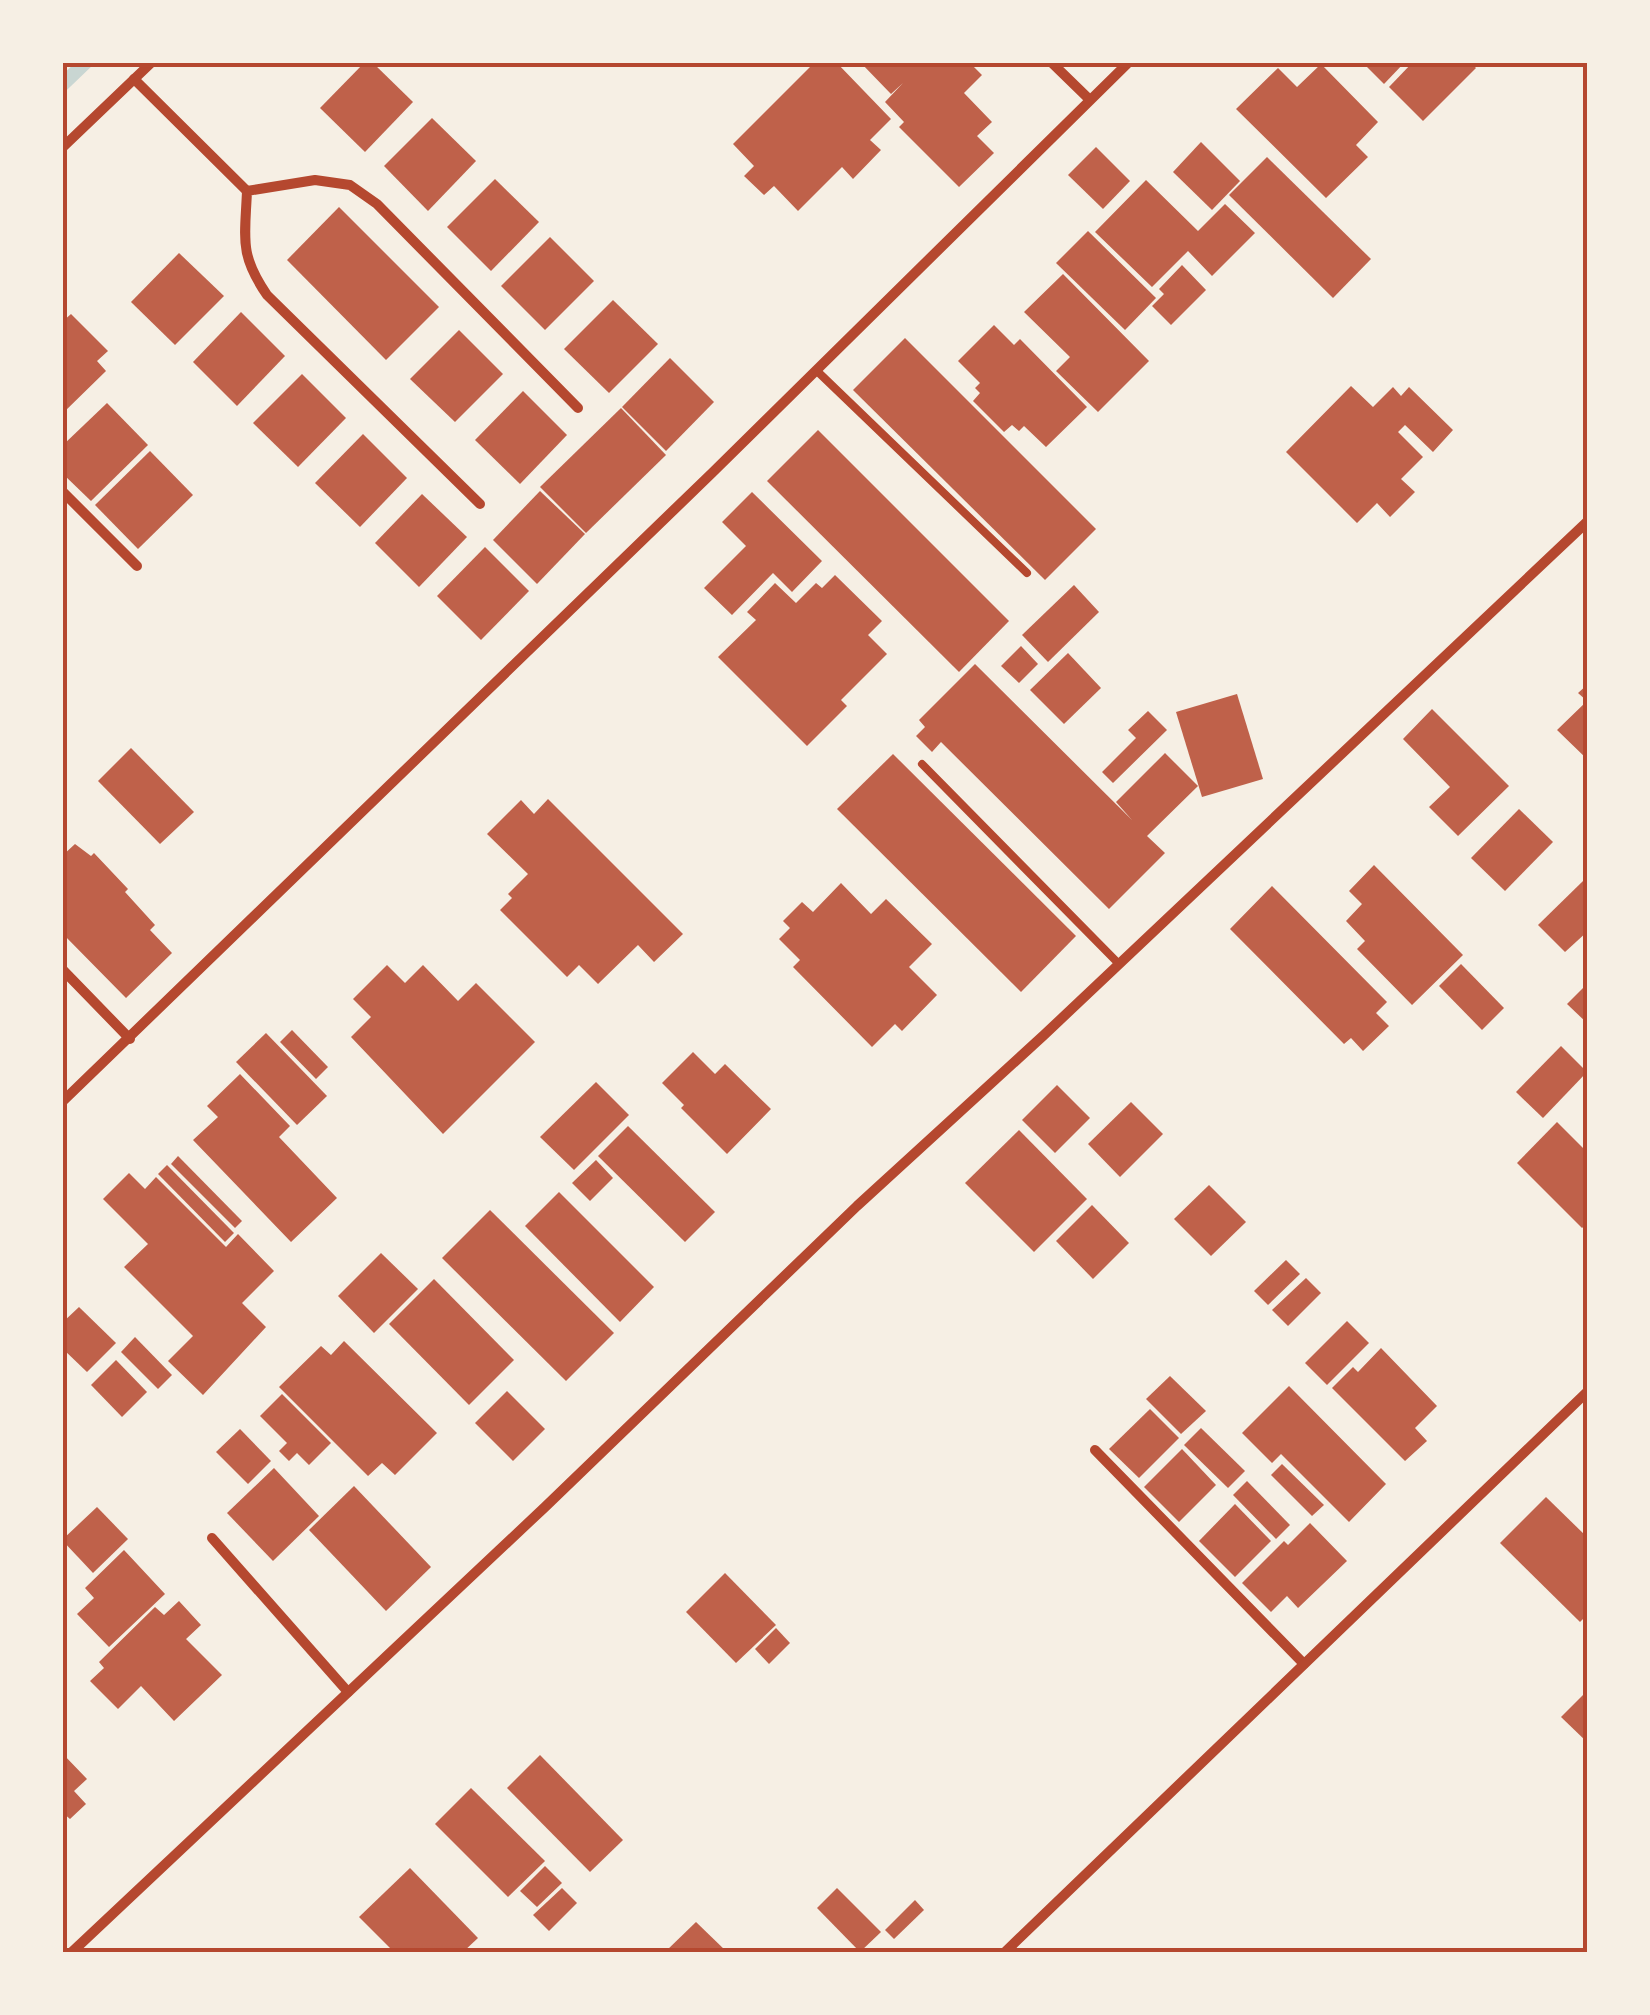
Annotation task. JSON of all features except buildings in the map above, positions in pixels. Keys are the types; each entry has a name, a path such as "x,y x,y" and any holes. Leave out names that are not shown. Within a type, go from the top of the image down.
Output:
{"street":[{"path":"62,148 152,62"},
{"path":"1051,62 1089,99"},
{"path":"62,1102 1129,62"},
{"path":"134,79 247,191 245,242 249,268 267,295 480,504"},
{"path":"247,191 316,180 350,185 377,204 578,408"},
{"path":"62,492 137,566"},
{"path":"72,1952 857,1206 1588,521"},
{"path":"62,968 130,1039"},
{"path":"1006,1952 1588,1390"},
{"path":"1095,1450 1304,1664"},
{"path":"212,1538 348,1692"}],"lane":[{"path":"816,371 1026,573"},
{"path":"922,764 1119,964"}],"waterway":[{"path":"62,85 86,62"}]}
